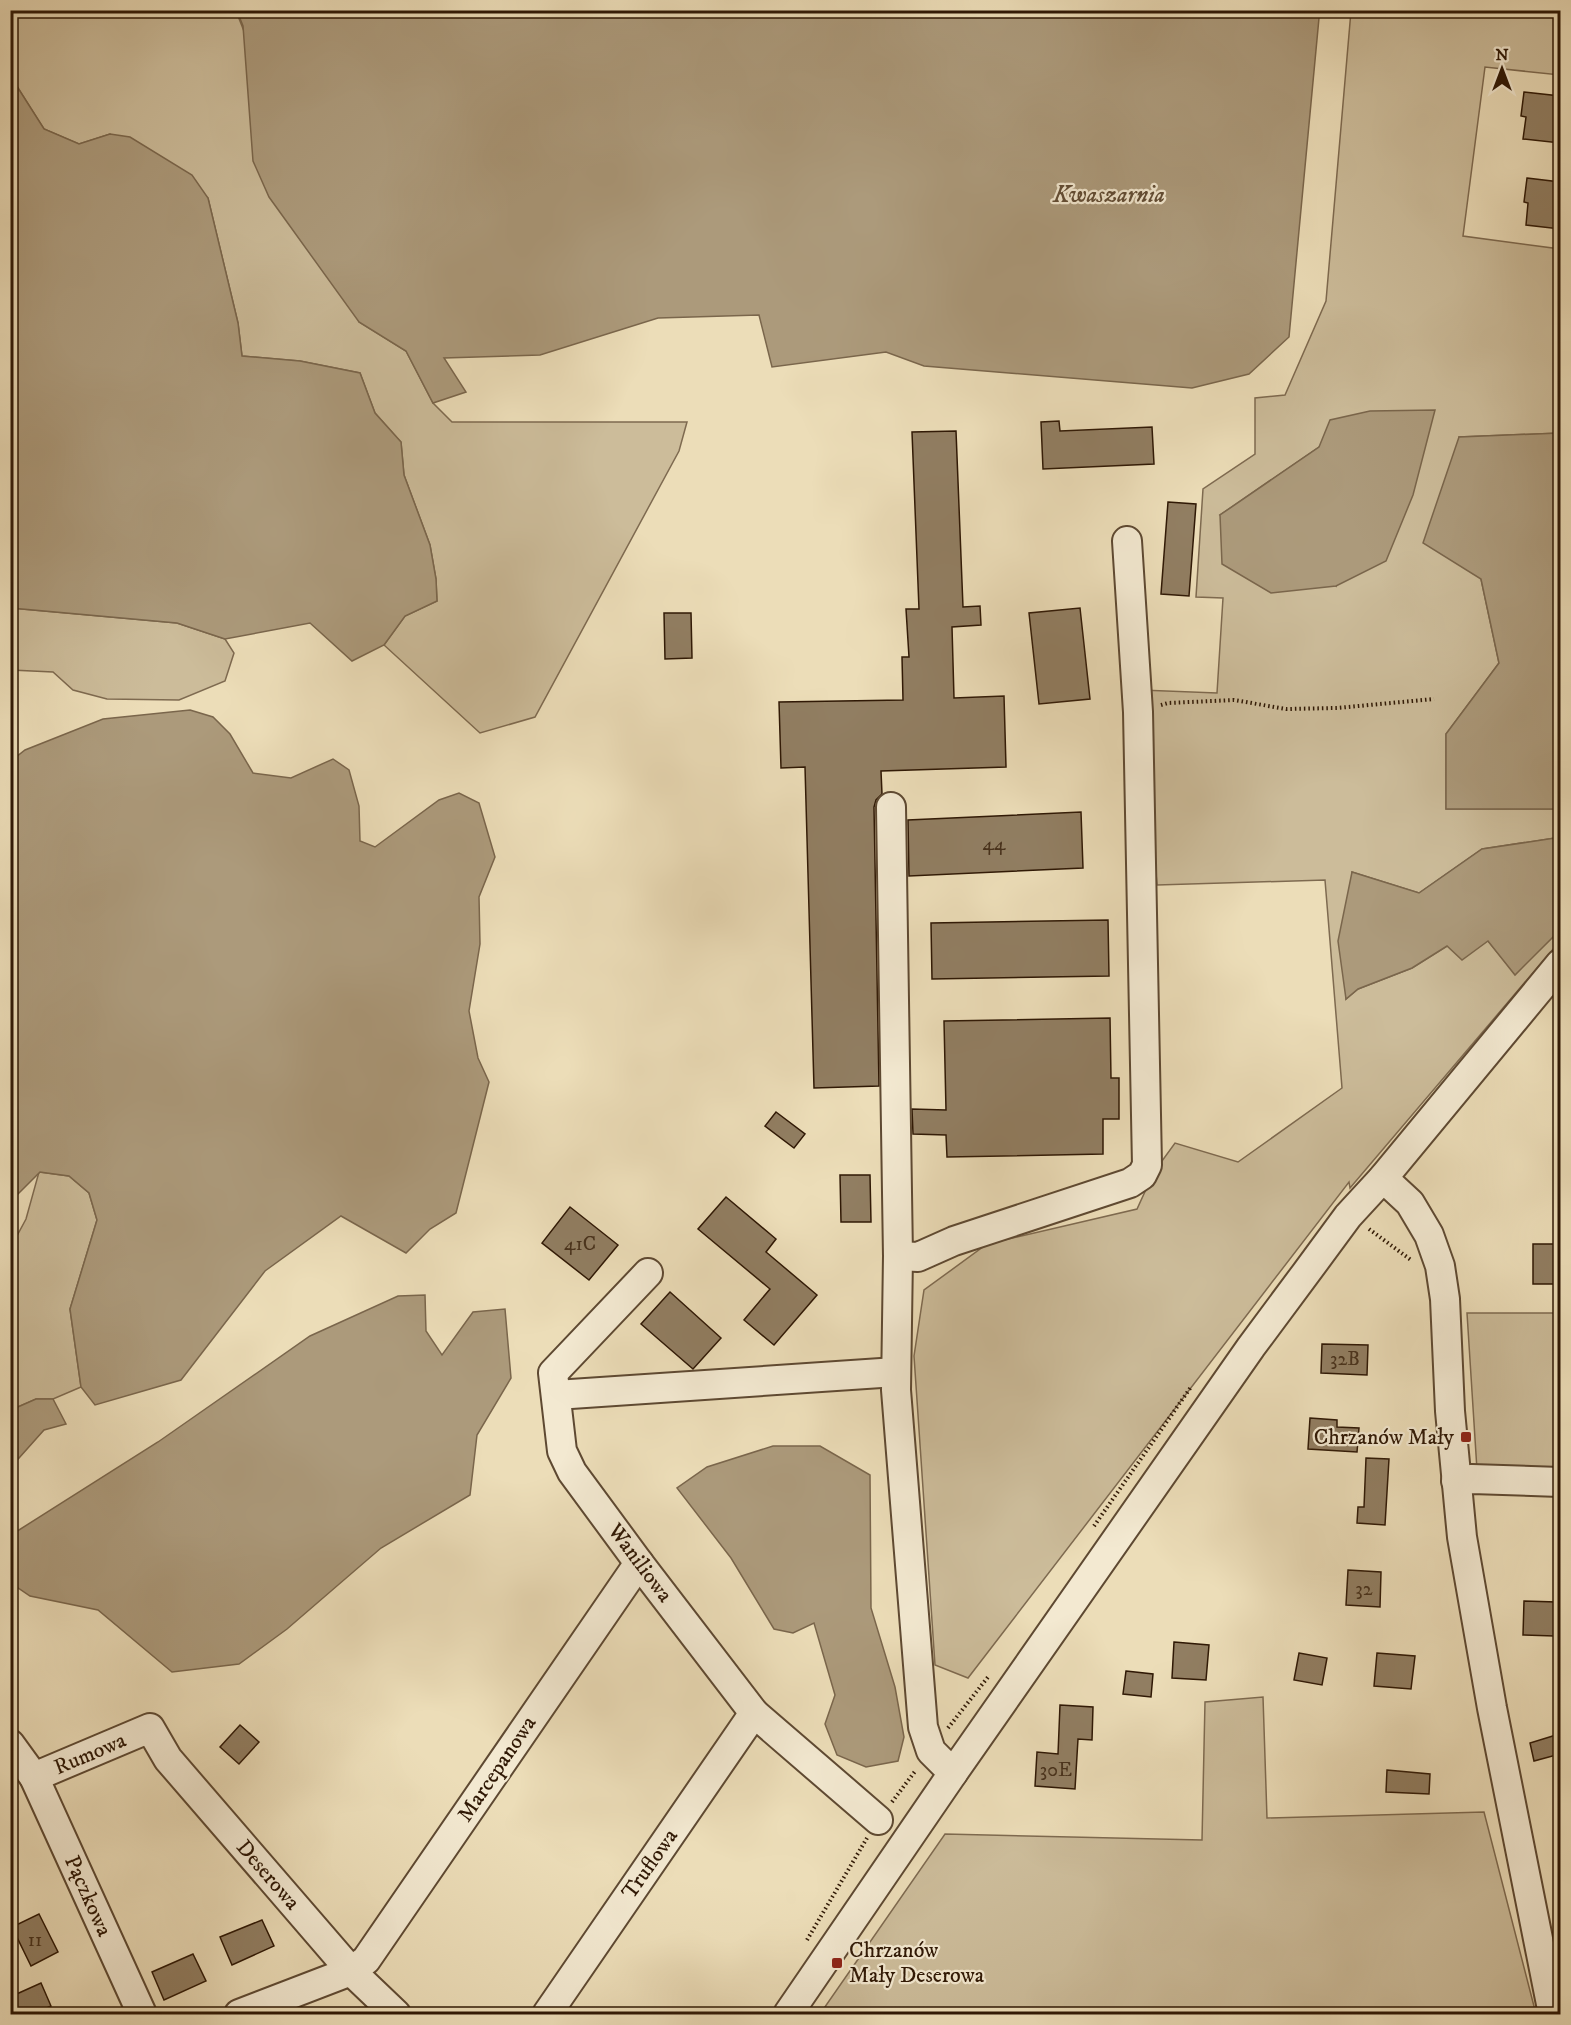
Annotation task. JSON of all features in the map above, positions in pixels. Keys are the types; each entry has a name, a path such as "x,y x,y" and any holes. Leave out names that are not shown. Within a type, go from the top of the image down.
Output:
{"street":[{"path":"898,1256 918,1257 954,1241 1130,1183 1142,1175 1147,1165 1138,712 1127,541"},
{"path":"891,807 898,1256 896,1372 923,1727 931,1751 953,1773"},
{"path":"788,2014 953,1773 1251,1347 1348,1216 1383,1178 1560,964"},
{"path":"1383,1178 1410,1203 1429,1235 1440,1266 1445,1299 1450,1411 1462,1535 1492,1708 1553,2014"},
{"name":"Waniliowa","path":"648,1273 553,1373 562,1451 572,1472 754,1713 878,1821"},
{"path":"556,1395 896,1372"},
{"path":"1456,1481 1560,1482"},
{"name":"Marcepanowa","path":"351,1971 366,1960 639,1563"},
{"name":"Truflowa","path":"547,2014 754,1713"},
{"name":"Deserowa","path":"150,1728 168,1759 351,1971 396,2014"},
{"name":"Rumowa","path":"10,1744 34,1778 150,1728"},
{"name":"Pączkowa","path":"34,1778 142,2014"},
{"path":"239,2014 351,1971"}],"path":[{"path":"1138,712 1168,703 1234,700 1286,710 1434,699"},
{"path":"1360,1223 1422,1267 1440,1266"}],"shaded area":[{"path":"11,11 236,11 359,322 406,351 433,403 452,422 687,422 679,451 535,717 480,733 384,645 405,616 437,601 430,545 404,475 401,442 375,413 360,373 300,361 242,356 238,323 208,198 110,134 79,144 44,129 11,77"},
{"path":"1351,11 1560,11 1560,75 1485,67 1463,236 1560,249 1560,433 1459,437 1481,579 1499,663 1446,734 1446,809 1560,809 1560,840 1555,838 1482,849 1419,893 1352,872 1346,999 1358,989 1412,968 1447,946 1488,941 1515,974 1560,930 1560,941 1350,1188 1349,1182 968,1678 935,1665 914,1356 924,1290 987,1244 1137,1209 1154,1172 1175,1143 1238,1162 1342,1088 1325,880 1157,885 1141,690 1217,693 1223,598 1196,597 1203,489 1255,454 1255,398 1285,395 1326,301","holes":["1319,447 1336,586 1220,515"]},
{"path":"11,608 177,623 225,639 234,653 225,681 179,700 107,699 73,690 53,672 11,670"},
{"path":"39,1172 69,1176 89,1193 97,1220 70,1309 81,1387 53,1399 36,1399 11,1410 11,1247 26,1219"},
{"path":"1467,1313 1560,1313 1560,1472 1477,1470"},
{"path":"1263,1697 1267,1818 1484,1812 1536,2014 820,2014 945,1834 1202,1840 1205,1702"}],"water":[{"name":"Kwaszarnia","path":"237,11 1311,11 1319,18 1289,337 1249,374 1192,388 924,366 886,352 772,367 759,315 658,318 540,355 444,358 466,392 433,403 406,351 359,322 269,197 253,161 243,26"},
{"path":"11,77 44,129 79,144 110,134 130,137 192,175 208,198 238,323 242,356 300,361 360,373 375,413 401,442 404,475 430,545 436,579 437,601 405,616 384,645 352,661 310,623 225,639 177,623 11,608"},
{"path":"1435,410 1413,495 1386,561 1336,586 1271,593 1222,564 1220,515 1319,447 1330,420 1370,411"},
{"path":"1560,433 1560,809 1446,809 1446,734 1499,663 1481,579 1423,543 1459,437"},
{"path":"190,710 213,717 230,734 253,773 291,778 333,759 349,770 359,806 360,841 375,847 439,800 459,793 479,803 495,857 479,897 480,944 469,1011 478,1058 489,1082 456,1213 430,1229 406,1253 341,1216 265,1271 181,1380 95,1405 81,1387 70,1309 97,1220 89,1193 69,1176 40,1172 11,1201 11,761 25,750 103,719"},
{"path":"1555,838 1560,840 1560,930 1515,975 1488,941 1462,960 1447,946 1412,968 1358,989 1346,999 1338,941 1352,872 1419,893 1482,849"},
{"path":"425,1295 426,1331 442,1355 473,1312 505,1309 511,1378 477,1435 470,1495 381,1548 287,1629 239,1664 172,1672 98,1610 30,1596 11,1583 11,1535 158,1442 310,1336 398,1296"},
{"path":"36,1399 53,1399 66,1424 44,1430 11,1467 11,1410"},
{"path":"773,1446 820,1446 870,1475 871,1608 895,1687 904,1737 898,1761 866,1767 837,1755 825,1724 835,1695 814,1623 793,1633 774,1629 731,1558 677,1488 707,1467"}],"building":[{"path":"1524,92 1560,96 1560,143 1523,139 1526,117 1521,116"},
{"path":"1527,178 1560,182 1560,229 1526,225 1528,203 1524,202"},
{"path":"1059,421 1060,431 1152,427 1154,464 1043,469 1041,422"},
{"path":"956,431 963,607 980,606 981,625 952,627 954,698 1004,696 1006,767 881,771 882,794 876,800 874,807 879,1086 814,1088 805,767 781,768 779,702 903,700 902,657 909,657 906,609 919,609 912,432"},
{"path":"1168,502 1196,504 1189,596 1161,594"},
{"path":"1080,608 1090,699 1039,704 1029,613"},
{"path":"664,613 691,613 692,658 665,659"},
{"path":"1081,812 1083,868 909,876 908,820"},
{"path":"1108,920 1109,976 932,979 931,923"},
{"path":"1110,1018 1111,1078 1119,1078 1119,1119 1103,1119 1103,1154 947,1157 946,1135 913,1134 912,1109 946,1110 944,1021"},
{"path":"776,1112 805,1134 794,1148 765,1126"},
{"path":"840,1175 870,1175 871,1222 841,1222"},
{"path":"726,1197 776,1239 766,1252 817,1295 774,1345 744,1320 770,1289 698,1229"},
{"path":"570,1207 618,1245 589,1280 542,1243"},
{"path":"1533,1244 1560,1244 1560,1284 1533,1284"},
{"path":"670,1292 721,1338 693,1369 641,1324"},
{"path":"1322,1344 1368,1345 1367,1375 1321,1373"},
{"path":"1310,1418 1337,1420 1337,1427 1359,1428 1357,1452 1308,1449"},
{"path":"1366,1458 1389,1459 1385,1525 1357,1523 1358,1507 1364,1507"},
{"path":"1348,1570 1381,1572 1380,1607 1346,1605"},
{"path":"1524,1601 1556,1602 1554,1636 1523,1635"},
{"path":"1174,1642 1209,1645 1206,1680 1172,1678"},
{"path":"1299,1653 1327,1658 1322,1685 1294,1680"},
{"path":"1377,1653 1415,1656 1411,1689 1374,1686"},
{"path":"1126,1671 1153,1674 1151,1697 1123,1694"},
{"path":"1060,1705 1093,1707 1092,1740 1078,1739 1075,1789 1035,1786 1037,1752 1058,1754"},
{"path":"240,1725 259,1742 239,1764 220,1747"},
{"path":"1556,1735 1560,1754 1534,1761 1530,1743"},
{"path":"1387,1770 1430,1774 1429,1794 1386,1792"},
{"path":"39,1914 58,1952 31,1966 12,1927"},
{"path":"262,1920 274,1946 232,1965 220,1937"},
{"path":"193,1954 206,1981 164,2000 152,1972"},
{"path":"41,1983 51,2006 33,2014 17,2014 10,1997"}],"place":[{"name":"Chrzanów Mały","path":"1466,1437"},
{"name":"Chrzanów Mały Deserowa","path":"837,1963"}]}
